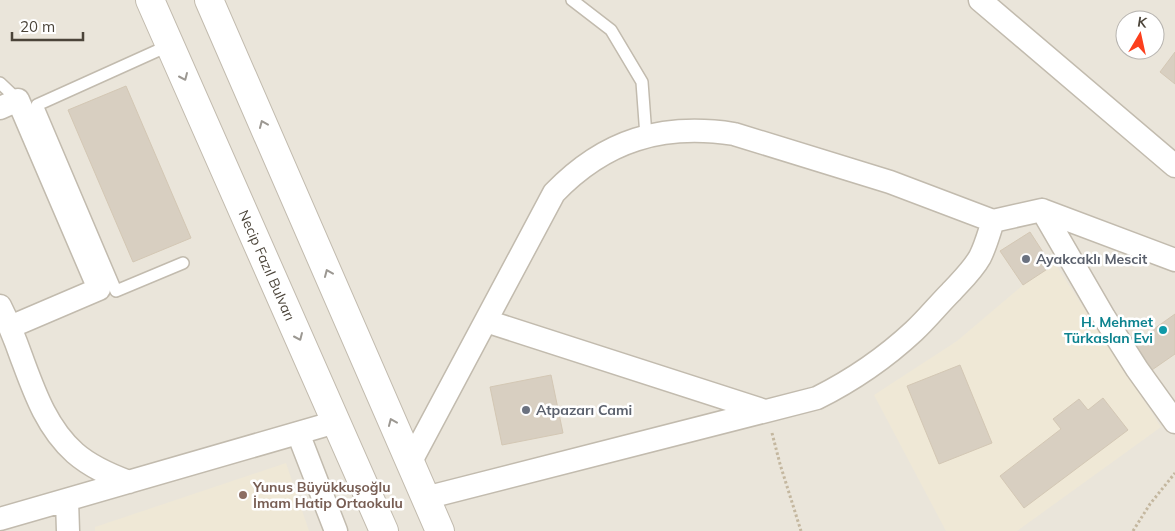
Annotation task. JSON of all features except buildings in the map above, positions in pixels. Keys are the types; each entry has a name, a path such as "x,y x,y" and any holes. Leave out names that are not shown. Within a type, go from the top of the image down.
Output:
{"street":[{"name":"Necip Fazıl Bulvarı","path":"150,0 384,531"},
{"path":"209,0 440,531"},
{"path":"980,0 1175,166"},
{"path":"9,104 99,289 10,327"},
{"path":"410,463 554,193 568,178 602,154 624,143 646,136 691,130 734,134 890,182 993,221 1042,210 1175,260"},
{"path":"1042,210 1104,317 1175,422"},
{"path":"425,498 817,398 851,380 870,367 894,349 933,312 971,270 979,258 988,240 993,221"},
{"path":"0,306 10,327 36,398 55,430 76,454 92,466 129,482"},
{"path":"486,321 766,411"},
{"path":"0,519 336,422"},
{"path":"298,433 336,531"},
{"path":"67,500 68,531"}],"lane":[{"path":"572,0 611,30 642,82 646,136"},
{"path":"170,45 37,105 116,291 183,263"},
{"path":"0,83 9,104"}],"path":[{"path":"766,411 801,531"},
{"path":"1133,531 1150,504 1175,473"}],"shaded area":[{"path":"0,0 1175,0 1175,531 0,531"},
{"path":"1054,262 1161,427 1017,531 946,531 874,395 957,341 1023,285 1052,266"},
{"name":"Yunus Büyükkuşoğlu İmam Hatip Ortaokulu","path":"286,463 309,531 95,531 95,527"}],"place":[{"name":"Ayakcaklı Mescit","path":"1026,259"},
{"name":"H. Mehmet Türkaslan Evi","path":"1163,330"},
{"name":"Atpazarı Cami","path":"526,410"},
{"name":"Yunus Büyükkuşoğlu İmam Hatip Ortaokulu","path":"243,495"}]}
